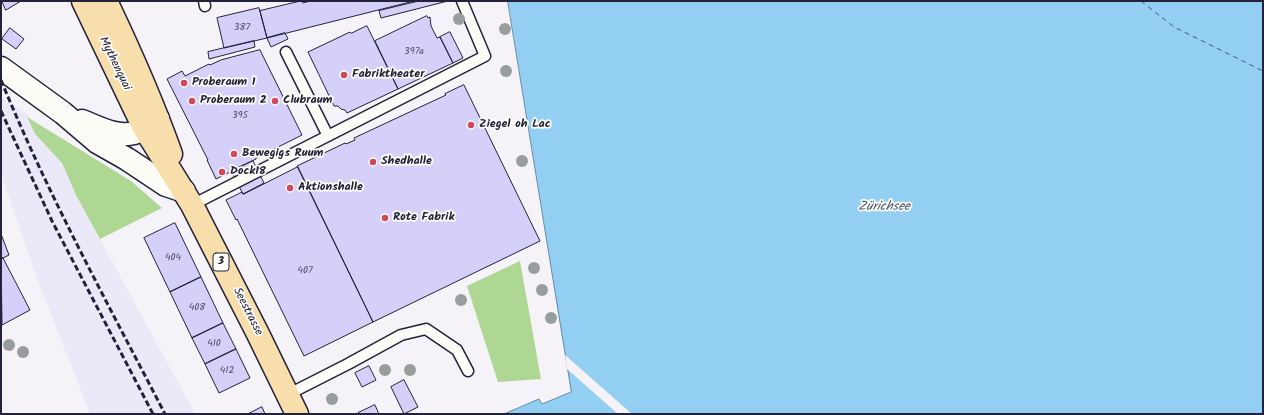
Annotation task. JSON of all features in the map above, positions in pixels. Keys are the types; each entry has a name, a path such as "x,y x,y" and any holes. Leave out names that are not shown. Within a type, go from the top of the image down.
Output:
{"main road":[{"name":"Mythenquai","path":"83,1 151,124"},
{"name":"Mythenquai","path":"106,1 132,56 151,124"},
{"path":"1,68 63,113 97,142 188,198"},
{"path":"63,113 104,130 121,134 135,133 151,124"},
{"name":"Seestrasse","path":"151,124 258,334 292,405"}],"lane":[{"path":"188,198 328,136 485,56 462,1"},
{"path":"286,52 328,136"},
{"path":"292,405 348,364 401,335 426,329 457,350 468,371"}],"shaded area":[{"path":"1,97 29,115 27,118 35,134 62,163 77,197 195,414 90,414 37,278 1,174"}],"green space":[{"path":"27,117 131,181 162,208 100,239 77,197 62,163 35,134"},
{"path":"520,261 541,379 498,382 467,286"}],"water":[{"name":"Zürichsee","path":"508,1 1263,1 1263,414 504,414 539,399 542,404 571,392"}],"pier":[{"path":"565,355 632,414 618,414 567,369"}],"building":[{"path":"2,1 21,1 6,10"},
{"path":"302,1 303,3 310,1 414,1 267,38 260,11"},
{"path":"419,1 448,1 381,18 379,11"},
{"path":"259,8 267,38 224,48 217,18"},
{"path":"427,16 428,18 430,17 431,26 437,38 440,37 453,63 398,89 375,41"},
{"path":"367,26 398,89 347,113 338,106 334,106 308,52 350,32 351,33"},
{"path":"10,28 24,39 16,49 2,39"},
{"path":"450,32 463,58 453,63 440,37"},
{"path":"285,33 288,39 271,47 267,38"},
{"path":"254,41 255,47 209,59 208,52"},
{"path":"260,50 302,135 216,179 167,79 182,71 185,76 209,64 210,65 221,60"},
{"path":"464,85 540,241 373,322 297,166 345,143 346,144 355,140 354,138"},
{"path":"253,161 264,183 243,194 231,171"},
{"path":"298,167 373,322 304,356 237,219 236,220 226,200 242,192 243,194"},
{"path":"175,223 201,277 170,292 144,238"},
{"path":"1,234 9,255 1,259"},
{"path":"3,258 30,310 2,325 1,259"},
{"path":"201,277 223,323 192,338 170,292"},
{"path":"223,323 236,349 205,364 192,338"},
{"path":"236,349 250,378 219,393 205,364"},
{"path":"369,366 376,380 362,387 355,373"},
{"path":"404,380 418,407 404,414 391,387"},
{"path":"375,405 379,414 358,414 358,413"},
{"path":"262,407 265,414 248,414"}],"ferry route":[{"path":"1141,1 1174,27 1263,71"}],"railway":[{"path":"1,80 38,165 100,290 165,414"},
{"path":"1,111 52,221 153,414"}],"place":[{"name":"Fabriktheater","path":"344,75"},
{"name":"Proberaum 1","path":"184,83"},
{"name":"Proberaum 2","path":"192,101"},
{"name":"Clubraum","path":"275,101"},
{"name":"Ziegel oh Lac","path":"471,125"},
{"name":"Bewegigs Ruum","path":"234,154"},
{"name":"Shedhalle","path":"373,162"},
{"name":"Dock18","path":"222,172"},
{"name":"Aktionshalle","path":"290,188"},
{"name":"Rote Fabrik","path":"385,218"}]}
